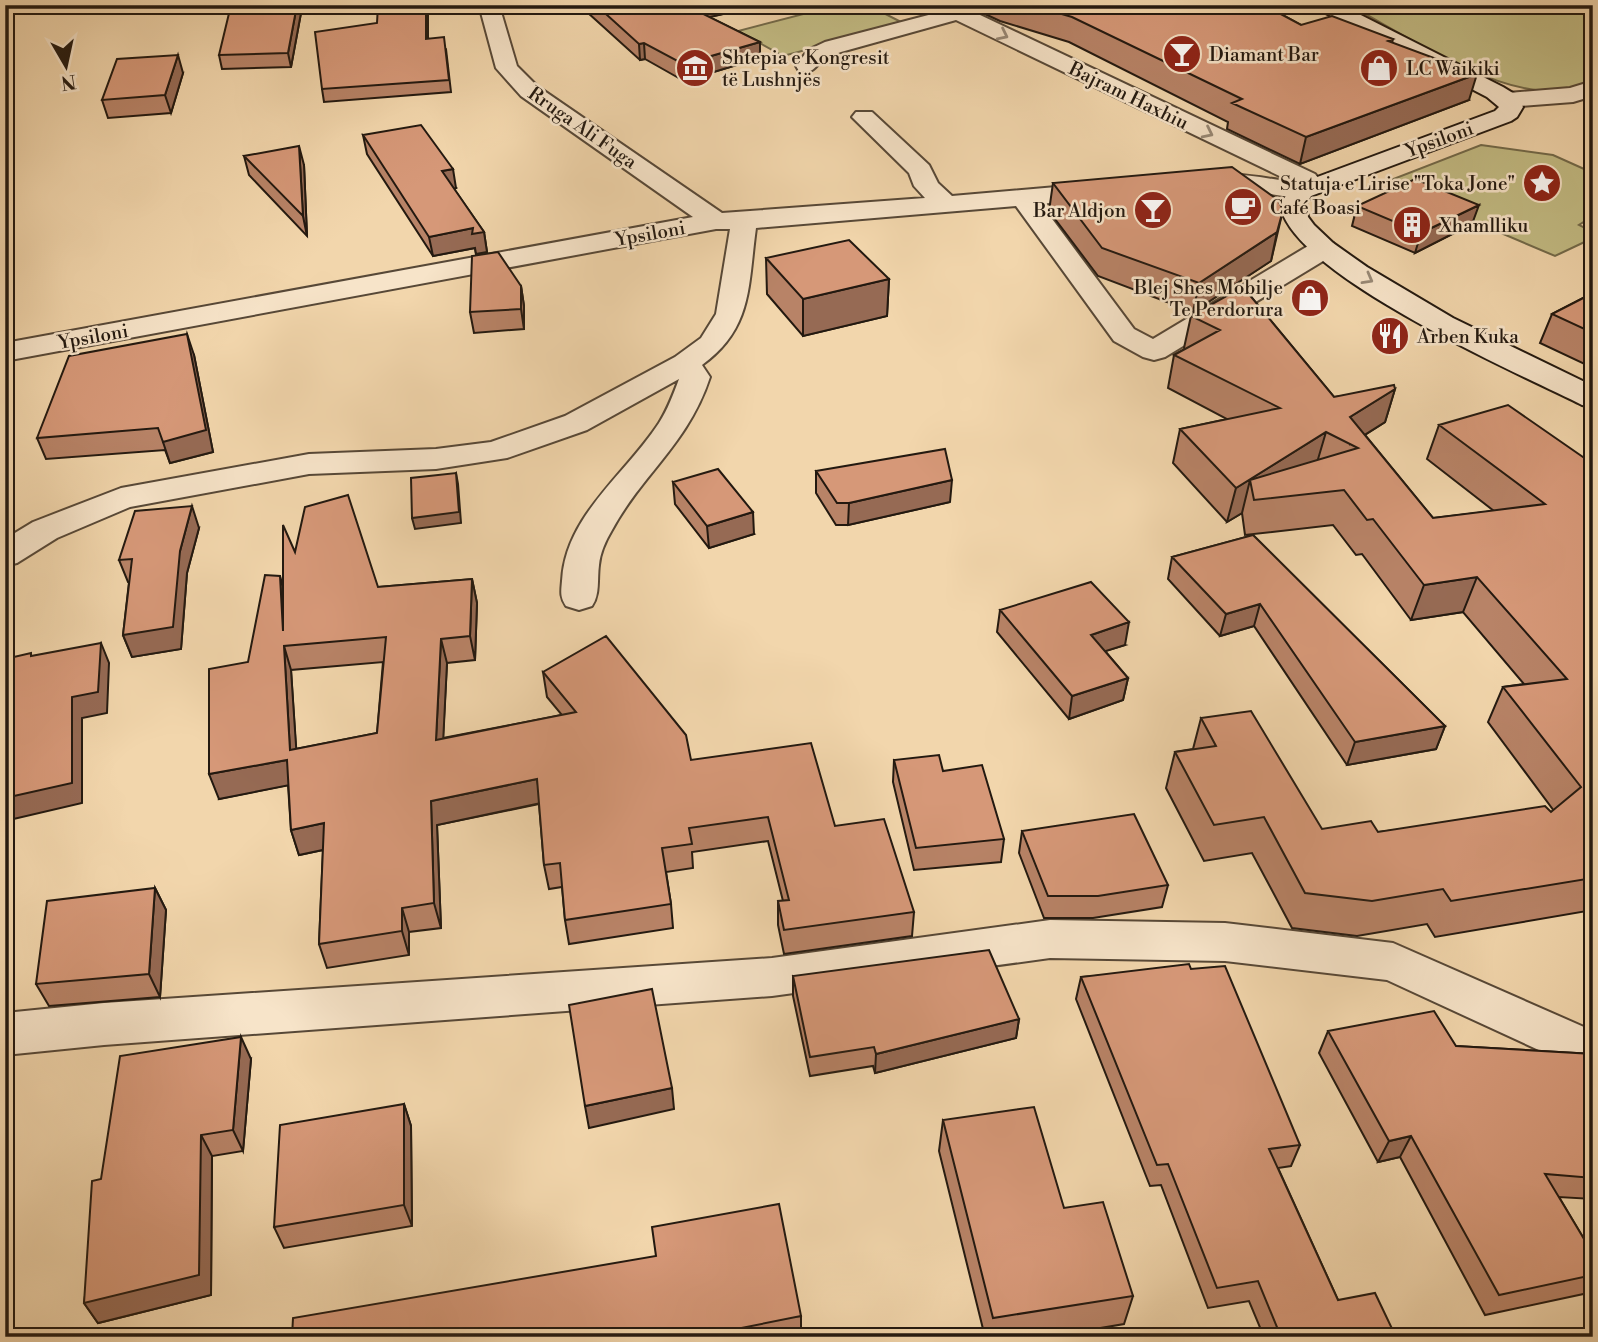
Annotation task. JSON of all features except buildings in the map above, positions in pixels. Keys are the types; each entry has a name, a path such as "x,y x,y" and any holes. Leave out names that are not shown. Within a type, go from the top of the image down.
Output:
{"street":[{"name":"Rruga Ali Fuga","path":"489,5 507,68 529,91 730,221"},
{"path":"885,14 918,5"},
{"path":"1325,5 1508,100 1573,95 1593,88"},
{"path":"807,66 816,55 833,47 950,9"},
{"name":"Bajram Haxhiu","path":"950,9 1309,188"},
{"name":"Ypsiloni","path":"1180,185 1245,182 1309,188 1503,116 1511,107 1508,100"},
{"path":"864,117 920,170 927,186 946,204"},
{"path":"1309,188 1293,204 1295,218 1323,249 1357,273 1443,324 1593,398"},
{"name":"Ypsiloni","path":"5,352 730,221 1128,189"},
{"path":"1023,198 1124,335 1154,351 1323,249"},
{"path":"5,555 45,530 121,498 309,464 436,459 496,451 576,423 686,363 712,344 730,314 730,221"},
{"path":"579,598 582,557 597,526 619,491 664,440 690,398 695,377 686,363"},
{"path":"5,1034 118,1023 772,977 1050,939 1224,942 1393,962 1593,1054"}],"shaded area":[{"path":"838,5 868,5 905,24 783,56 738,31"},
{"path":"1349,5 1593,5 1593,85 1550,91 1500,82 1447,59"},
{"path":"1481,145 1553,155 1593,173 1593,216 1579,225 1593,232 1593,238 1555,256 1383,183"}],"place":[{"name":"Diamant Bar","path":"1182,54"},
{"name":"Shtepia e Kongresit të Lushnjës","path":"695,68"},
{"name":"LC Waikiki","path":"1379,68"},
{"name":"Statuja e Lirise \"Toka Jone\"","path":"1542,183"},
{"name":"Café Boasi","path":"1243,207"},
{"name":"Bar Aldjon","path":"1153,210"},
{"name":"Xhamlliku","path":"1412,225"},
{"name":"Blej Shes Mobilje Te Perdorura","path":"1310,298"},
{"name":"Arben Kuka","path":"1390,336"}]}
